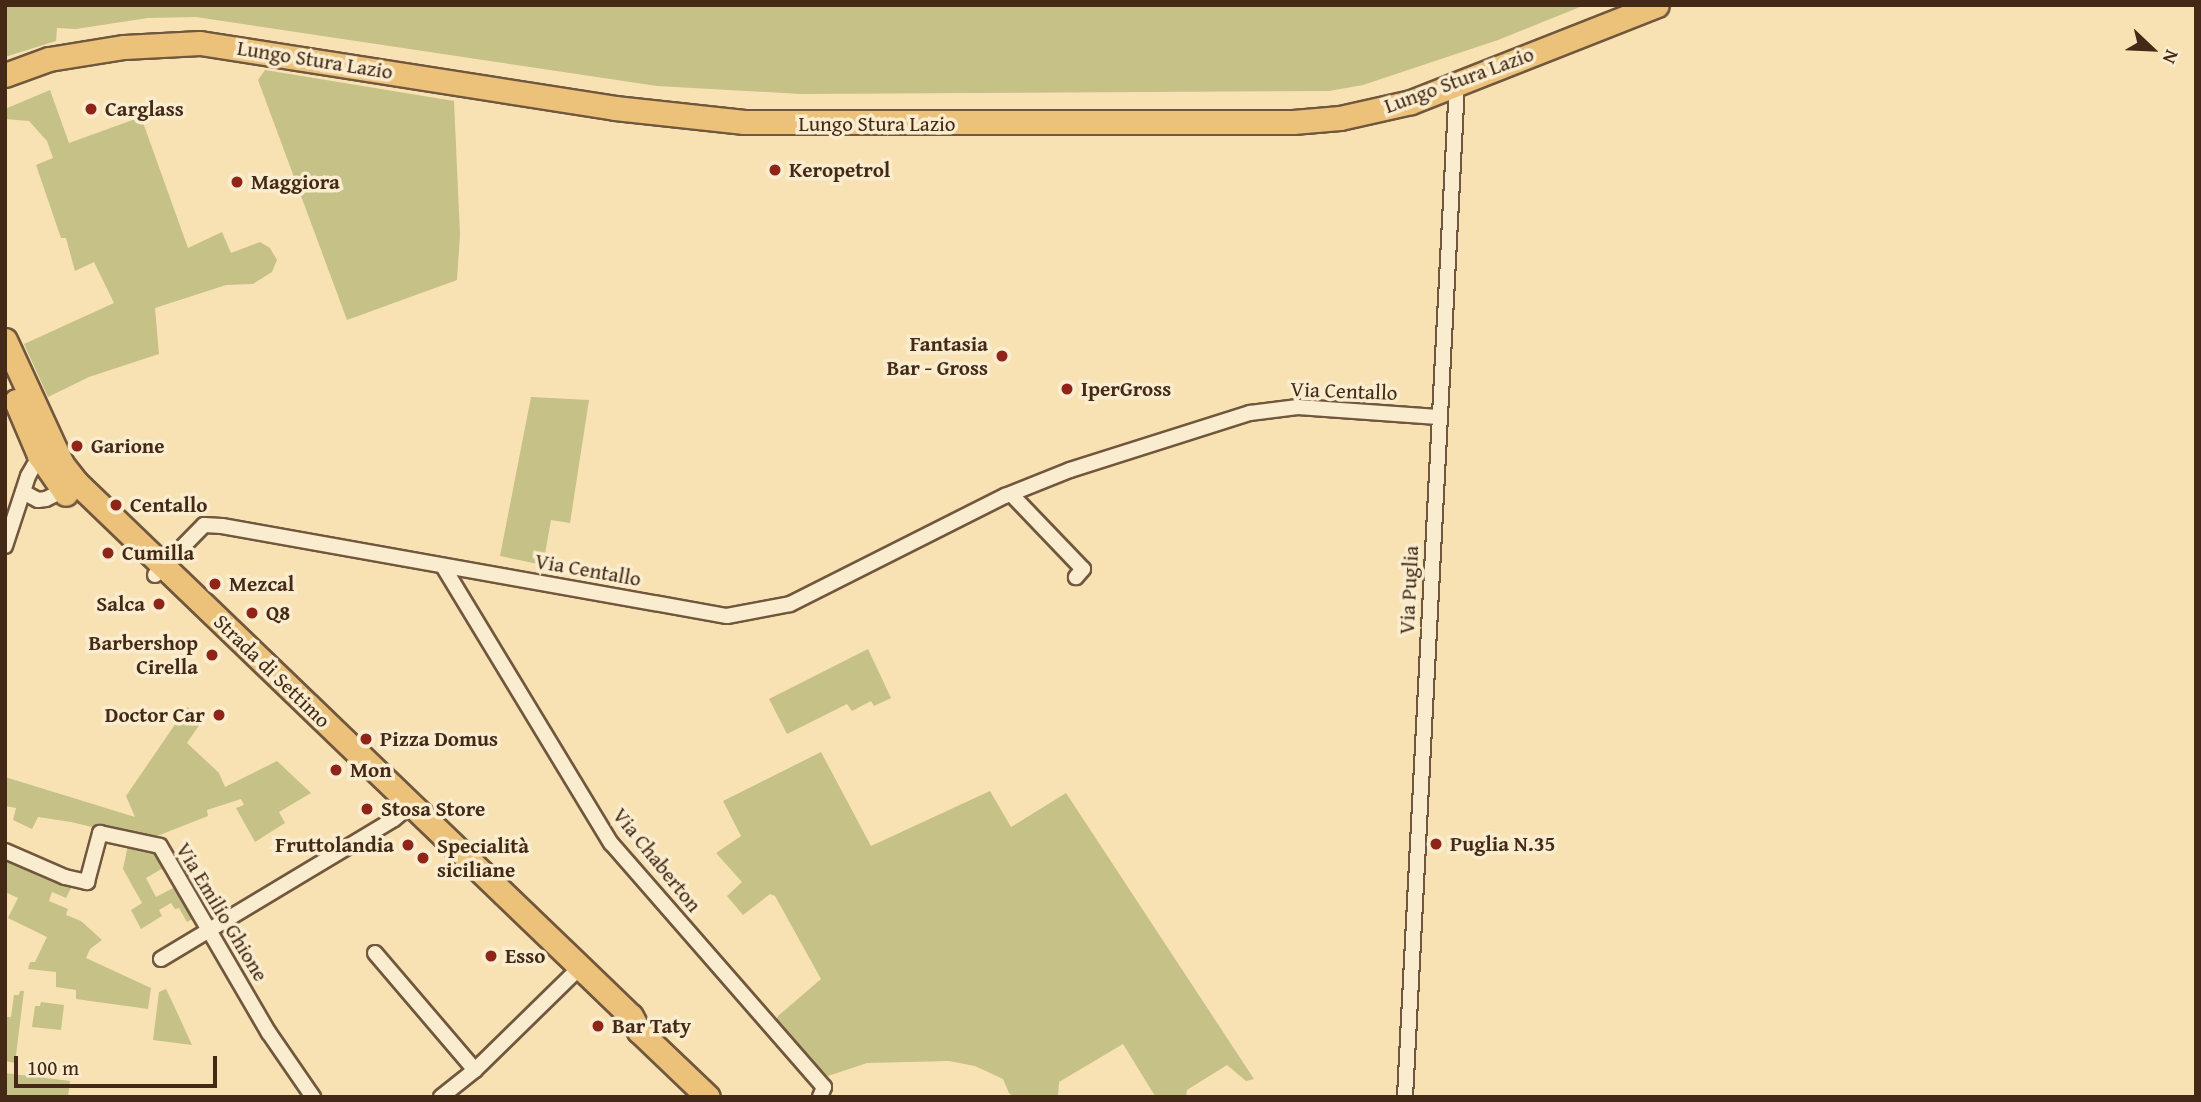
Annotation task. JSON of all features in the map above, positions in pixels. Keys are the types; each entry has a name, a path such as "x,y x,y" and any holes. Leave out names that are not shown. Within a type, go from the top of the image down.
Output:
{"main road":[{"name":"Lungo Stura Lazio","path":"5,75 49,60 144,45 225,45 678,117 809,124 1293,122 1340,118 1404,104 1657,5"},
{"name":"Lungo Stura Lazio","path":"5,91 56,70 83,54"},
{"name":"Strada di Settimo","path":"5,340 45,448"},
{"name":"Strada di Settimo","path":"5,377 66,481 576,972 631,1016 639,1031 708,1097"}],"street":[{"name":"Via Puglia","path":"1405,1097 1457,85"},
{"name":"Via Centallo","path":"159,571 204,526 222,526 727,616 790,604 1011,494 1082,466 1250,413 1298,407 1438,417"},
{"path":"5,546 23,492 45,448"},
{"path":"23,492 38,500 52,496 66,481"},
{"path":"1011,494 1083,569 1076,577"},
{"name":"Via Chaberton","path":"443,566 611,843 822,1092"},
{"path":"161,959 407,809"},
{"name":"Via Emilio Ghione","path":"5,851 65,877 88,882 100,833 160,846 269,1033 313,1097"},
{"path":"375,953 475,1070"},
{"path":"441,1097 475,1070 576,972"}],"shaded area":[{"path":"5,5 1585,5 1498,40 1363,85 1329,91 801,94 657,86 196,17 148,18 76,29 57,28 56,41 5,57"},
{"path":"265,70 454,101 460,235 457,280 347,320 258,80"},
{"path":"50,90 69,143 141,117 188,248 222,232 231,253 260,242 270,248 277,260 272,272 253,284 226,285 155,308 159,354 89,377 48,397 24,344 114,303 94,262 75,271 66,238 61,238 36,165 53,158 47,141 29,121 5,119 5,109"},
{"path":"531,397 589,400 570,523 551,520 543,565 500,556"},
{"path":"868,649 891,698 874,706 871,701 852,711 847,704 787,734 769,699"},
{"path":"187,707 204,718 187,743 219,773 225,787 277,761 311,793 279,812 285,823 255,842 236,808 244,805 241,799 207,810 208,816 147,840 38,817 32,829 13,820 16,808 5,806 5,777 135,817 126,796"},
{"path":"821,752 871,846 990,791 1011,827 1066,793 1254,1079 1246,1081 1227,1065 1187,1090 1186,1097 1145,1097 1155,1096 1123,1044 1059,1082 1058,1097 1014,1097 1009,1093 1003,1079 975,1066 949,1061 867,1063 828,1076 820,1072 776,1021 778,1016 821,979 775,896 770,894 743,915 727,896 742,882 716,853 741,836 723,801"},
{"path":"128,845 157,851 165,867 146,878 156,897 177,886 194,918 187,922 179,908 175,909 171,903 159,910 162,916 141,929 131,910 142,903 123,869"},
{"path":"8,858 72,886 66,898 52,892 49,901 68,909 66,915 81,921 102,940 90,949 86,958 151,988 148,1009 76,999 76,990 56,987 56,972 28,969 30,962 35,962 47,937 8,918 18,898 5,892 5,865"},
{"path":"166,989 192,1045 153,1040 159,992"},
{"path":"20,991 24,991 15,1063 5,1061 5,1017 11,1017 14,995 19,995"},
{"path":"41,1002 64,1005 61,1030 32,1027 35,1006 40,1006"},
{"path":"5,1073 70,1081 68,1097 5,1097"}],"place":[{"name":"Carglass","path":"91,109"},
{"name":"Keropetrol","path":"775,170"},
{"name":"Maggiora","path":"237,182"},
{"name":"Fantasia Bar - Gross","path":"1002,356"},
{"name":"IperGross","path":"1067,389"},
{"name":"Garione","path":"77,446"},
{"name":"Centallo","path":"116,505"},
{"name":"Cumilla","path":"108,553"},
{"name":"Mezcal","path":"215,584"},
{"name":"Salca","path":"159,604"},
{"name":"Q8","path":"252,613"},
{"name":"Barbershop Cirella","path":"212,655"},
{"name":"Doctor Car","path":"219,715"},
{"name":"Pizza Domus","path":"366,739"},
{"name":"Mon","path":"336,770"},
{"name":"Stosa Store","path":"367,809"},
{"name":"Puglia N.35","path":"1436,844"},
{"name":"Fruttolandia","path":"408,845"},
{"name":"Specialità siciliane","path":"423,858"},
{"name":"Esso","path":"491,956"},
{"name":"Bar Taty","path":"598,1026"}]}
